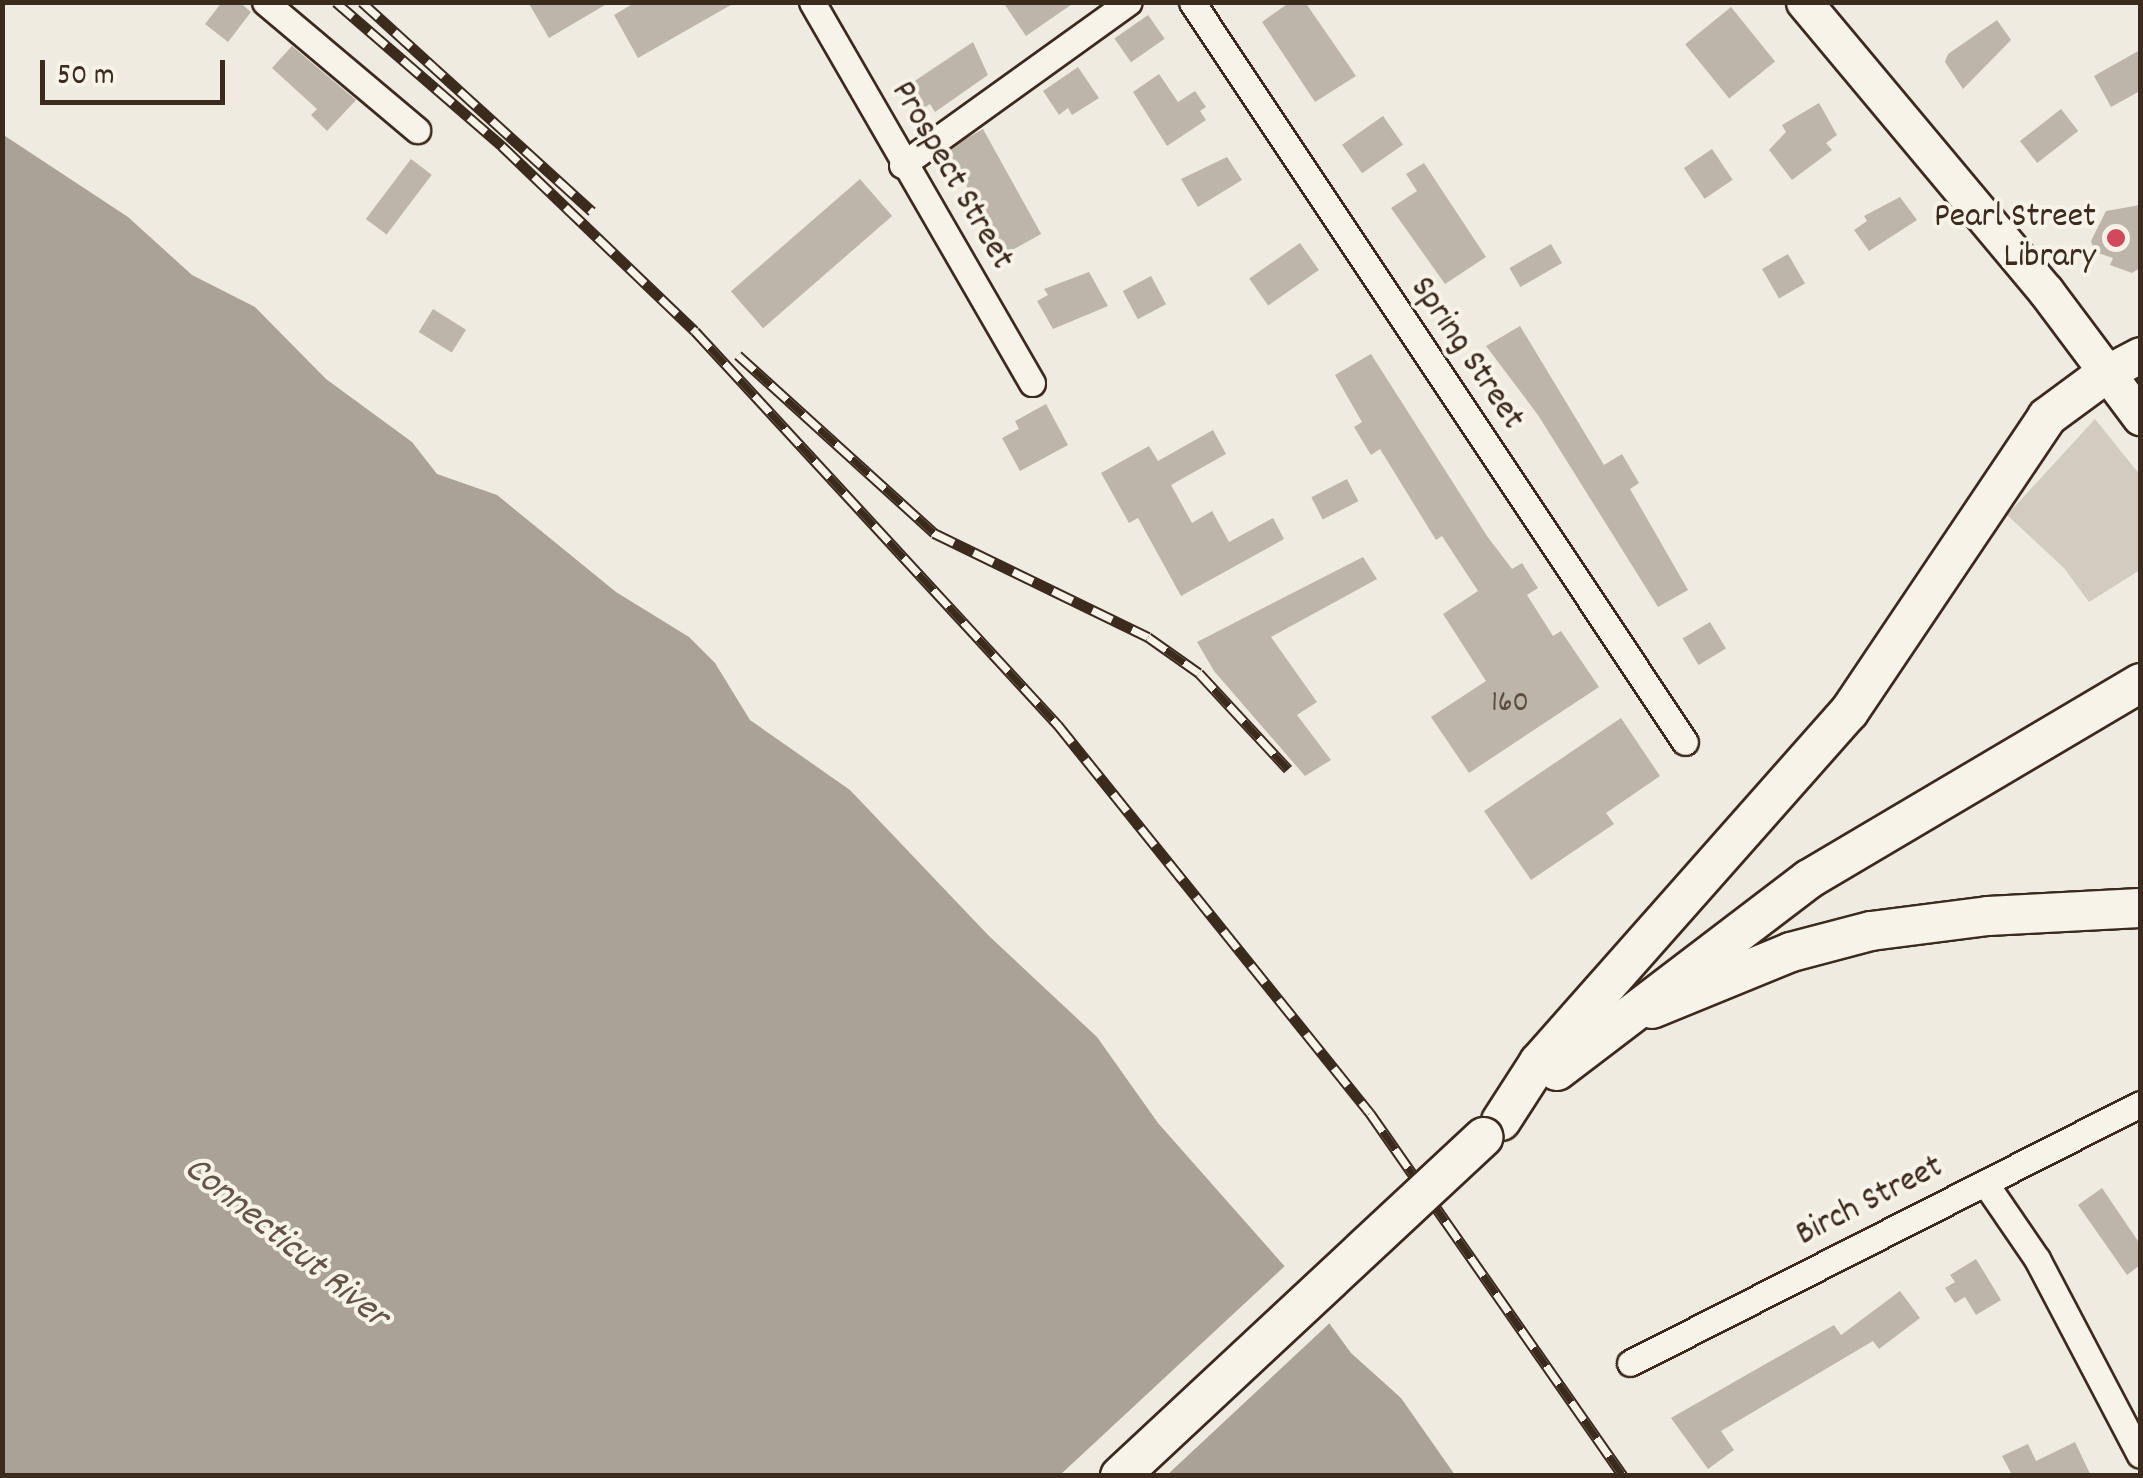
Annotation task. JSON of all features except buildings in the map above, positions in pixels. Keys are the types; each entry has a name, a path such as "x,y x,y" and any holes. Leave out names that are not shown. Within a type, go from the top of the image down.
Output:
{"main road":[{"path":"1493,1129 1538,1062 1848,712 2047,417 2124,364"},
{"path":"1120,1476 1493,1129 1616,1021 1875,836 2140,683"},
{"path":"1616,1021 1791,952 1870,931 1988,916 2140,908"}],"street":[{"path":"265,2 417,130"},
{"name":"Prospect Street","path":"812,2 902,165 1032,383"},
{"path":"902,165 1129,2"},
{"name":"Spring Street","path":"1192,2 1686,742"},
{"path":"1804,2 2124,364 2140,418"},
{"name":"Birch Street","path":"1630,1362 2140,1104"},
{"path":"1985,1183 2036,1259 2140,1454"}],"shaded area":[{"path":"2095,419 2140,475 2140,570 2089,602 2064,568 2007,515"}],"water":[{"name":"Connecticut River","path":"2,134 128,217 192,275 255,307 326,379 412,442 437,474 497,495 616,592 689,637 715,663 750,720 850,790 989,936 1097,1037 1158,1123 1302,1286 1351,1353 1401,1398 1455,1475 3,1475"}],"pier":[{"path":"1287,1264 1333,1320 1166,1476 1060,1475"}],"railway":[{"path":"336,2 502,146 695,331 1058,725 1370,1113 1623,1476"},
{"path":"362,2 592,211"},
{"path":"738,355 934,533 1148,637 1199,673 1288,769"}],"place":[{"name":"Pearl Street Library","path":"2116,238"}]}
